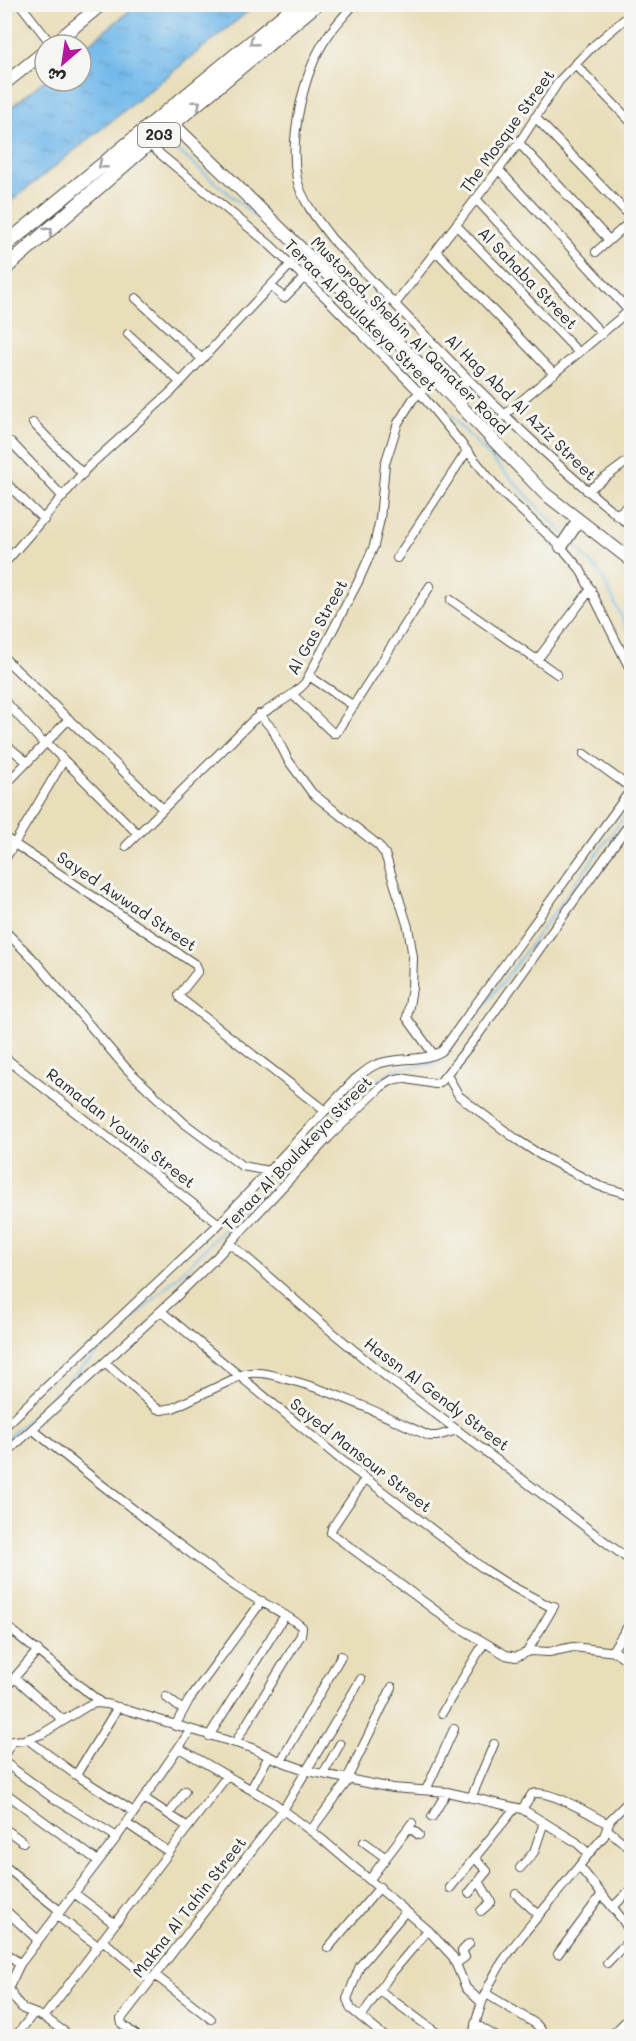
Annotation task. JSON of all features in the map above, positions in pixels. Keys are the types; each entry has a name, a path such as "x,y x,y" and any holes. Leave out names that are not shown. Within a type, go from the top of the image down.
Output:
{"main road":[{"path":"67,33 102,4"},
{"name":"203","path":"4,246 298,4"},
{"name":"203","path":"4,269 148,144 316,4"},
{"path":"4,84 33,61"},
{"name":"Mustorod, Shebin Al Qanater Road","path":"173,124 435,380 575,526 631,560"},
{"path":"562,545 575,526"}],"street":[{"path":"20,4 43,33"},
{"name":"Al Hag Abd Al Aziz Street","path":"354,4 326,38 306,81 297,128 295,161 298,181 313,214 332,239 503,416 587,491 632,527"},
{"name":"The Mosque Street","path":"395,304 519,143 559,81 593,45 632,14"},
{"path":"576,65 632,123"},
{"path":"535,117 632,219 596,252"},
{"path":"519,143 609,240"},
{"name":"Teraa Al Boulakeya Street","path":"148,144 269,244 305,277 420,393 511,502 562,545 580,568 632,673"},
{"path":"499,170 630,310 503,416"},
{"path":"476,199 602,334"},
{"name":"Al Sahaba Street","path":"456,225 579,353"},
{"path":"436,251 554,374"},
{"path":"4,564 83,474 180,382 291,264"},
{"path":"271,286 283,298 305,277"},
{"path":"136,298 202,359"},
{"path":"129,334 180,382"},
{"name":"Al Gas Street","path":"126,846 259,714 293,695 309,676 374,546 380,519 382,479 390,445 403,415 420,393 435,380"},
{"path":"450,396 468,380"},
{"path":"33,423 83,474"},
{"path":"11,442 63,497"},
{"path":"397,558 467,451"},
{"path":"587,491 632,458"},
{"path":"4,481 44,520"},
{"path":"616,514 632,503"},
{"path":"293,695 333,733 337,732 430,586"},
{"path":"537,660 591,589"},
{"path":"451,600 557,674"},
{"path":"4,658 163,809"},
{"path":"309,676 354,706"},
{"path":"4,700 138,834"},
{"path":"259,714 273,730 288,760 312,793 378,845 385,854 408,927 413,957 412,988 407,1018 434,1055 452,1039 631,788 584,754"},
{"path":"4,782 9,781 69,719"},
{"path":"4,743 27,762"},
{"path":"4,861 16,845 64,760"},
{"path":"632,820 447,1075 459,1096 542,1156 599,1186 632,1195"},
{"name":"Sayed Awwad Street","path":"4,837 196,965 198,971 179,995 180,998 325,1111"},
{"path":"4,930 35,961 126,1068 184,1122 242,1166 269,1171"},
{"name":"Teraa Al Boulakeya Street","path":"5,1424 219,1224 355,1079 374,1065 393,1060 434,1055"},
{"name":"Ramadan Younis Street","path":"4,1057 219,1224"},
{"name":"Teraa Al Boulakeya Street","path":"4,1455 161,1311 230,1243 335,1130 381,1087 392,1080 401,1078 435,1084 447,1075"},
{"name":"Hassn Al Gendy Street","path":"230,1243 388,1378 632,1562"},
{"name":"Sayed Mansour Street","path":"161,1311 365,1479 484,1569 509,1585 554,1607 527,1652"},
{"path":"106,1363 151,1404 161,1410 173,1408 239,1376 259,1372 321,1388 434,1437 458,1430"},
{"path":"32,1429 115,1496 234,1586 302,1627 301,1635 234,1743"},
{"path":"365,1479 330,1530 331,1533 455,1625 506,1655 516,1657 527,1652 549,1652 573,1647 612,1651 623,1656 632,1664"},
{"path":"175,1726 183,1710 218,1659 262,1601"},
{"path":"209,1736 285,1615"},
{"path":"612,1651 632,1620"},
{"path":"4,1624 100,1703"},
{"path":"442,1713 484,1643"},
{"path":"4,1690 38,1650"},
{"path":"281,1761 341,1656"},
{"path":"15,1678 63,1720"},
{"name":"Makna Al Tahin Street","path":"137,2037 122,2024 121,2019 283,1810 361,1679"},
{"path":"311,1830 348,1779 392,1687"},
{"path":"166,1697 183,1710"},
{"path":"4,1755 8,1742 42,1734 87,1706 100,1703 234,1743 308,1771 392,1788 447,1792 519,1808 576,1842 589,1854"},
{"path":"76,1775 118,1707"},
{"path":"426,1790 454,1729"},
{"path":"70,2037 44,2017 33,2014 20,2006 10,1990 10,1984 20,1964 117,1837 190,1731"},
{"path":"27,1739 76,1775 134,1812"},
{"path":"323,1774 340,1744"},
{"path":"471,1797 494,1744"},
{"path":"179,1748 251,1789 311,1830 428,1930 457,1963 466,1988 536,2024 546,2037"},
{"path":"251,1789 269,1756"},
{"path":"4,1762 50,1796 117,1837"},
{"path":"44,2017 227,1776"},
{"path":"169,1814 185,1791"},
{"path":"4,1792 98,1861"},
{"path":"432,1817 447,1792"},
{"path":"450,1888 532,1794 543,1793 585,1811 608,1826 632,1850"},
{"path":"144,1798 188,1827"},
{"path":"473,2037 483,1998 504,1958 604,1836 608,1826 629,1805"},
{"path":"520,1868 534,1852 544,1822"},
{"path":"126,1823 169,1852"},
{"path":"370,1879 410,1825 419,1835"},
{"path":"4,1827 23,1842"},
{"path":"364,1842 386,1858"},
{"path":"469,1893 487,1871 475,1858"},
{"path":"579,1866 613,1907 631,1934 607,1963"},
{"path":"7,1868 58,1913 211,2019"},
{"path":"479,1881 491,1902 481,1911"},
{"path":"328,1948 380,1887"},
{"path":"74,1893 115,1923"},
{"path":"516,1894 539,1914"},
{"path":"558,1954 602,1894"},
{"path":"613,1907 626,1894"},
{"path":"4,1909 38,1940"},
{"path":"384,2037 351,2009 347,1999 356,1972 406,1911"},
{"path":"361,2017 379,1990 428,1930"},
{"path":"457,1963 465,1957 462,1950 468,1944"},
{"path":"4,1951 20,1964"},
{"path":"379,1990 441,2037"},
{"path":"16,2037 33,2014"},
{"path":"611,2037 632,2015"},
{"path":"475,2024 495,2037"}],"water":[{"path":"137,5 256,5 5,206 5,112 33,90 33,93 93,93 93,40"}],"waterway":[{"path":"178,151 272,230 565,535"},
{"path":"571,541 601,574 632,639"},
{"path":"4,1442 177,1277 353,1097 395,1069 437,1064 506,978 632,806"}]}
